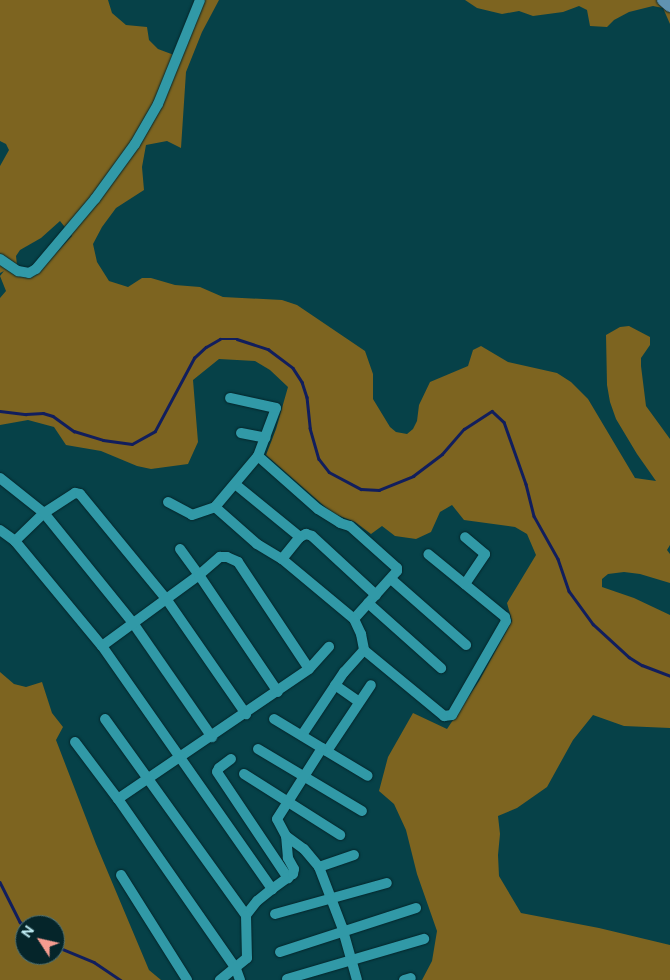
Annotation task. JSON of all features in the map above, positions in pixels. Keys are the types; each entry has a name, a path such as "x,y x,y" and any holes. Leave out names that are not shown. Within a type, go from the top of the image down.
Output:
{"street":[{"path":"0,259 18,271 30,273 36,269 95,199 135,144 158,104 200,0"},
{"path":"663,0 670,6"},
{"path":"168,502 192,515 215,507 258,456 276,408 230,398"},
{"path":"241,432 266,438"},
{"path":"258,456 318,509 350,526 397,568 391,579 354,619"},
{"path":"0,478 44,513 133,623 212,737"},
{"path":"235,484 300,536"},
{"path":"15,540 44,513 75,493 80,494 167,600 246,714"},
{"path":"215,507 257,544 282,559 354,619 361,634 364,650 444,716 452,715 506,621 504,616 428,554"},
{"path":"0,530 15,540 102,646 272,889"},
{"path":"282,559 300,536 306,534 312,536 376,594"},
{"path":"464,584 485,554 465,537"},
{"path":"180,549 278,692"},
{"path":"102,646 167,600 220,557 227,557 238,562 309,669"},
{"path":"391,579 466,646"},
{"path":"368,603 441,668"},
{"path":"118,799 278,692 309,669 328,646"},
{"path":"302,735 344,672 364,650"},
{"path":"335,685 359,702"},
{"path":"246,915 257,901 293,874 294,869 288,858 286,836 277,819 371,685"},
{"path":"105,719 246,915 247,958 236,969 220,980"},
{"path":"274,719 368,776"},
{"path":"76,742 236,969 240,980"},
{"path":"258,749 362,811"},
{"path":"231,759 219,768 217,772 288,878"},
{"path":"244,774 340,835"},
{"path":"286,836 304,849 319,867 343,932 357,980"},
{"path":"319,867 354,855"},
{"path":"122,875 188,980"},
{"path":"275,914 387,883"},
{"path":"280,952 416,908"},
{"path":"287,978 424,939"}],"shaded area":[{"path":"0,0 108,0 112,13 126,25 147,27 149,40 158,49 174,55 200,0 219,0 202,32 186,72 181,148 167,141 146,145 142,167 144,190 116,208 102,227 93,244 97,262 109,281 128,287 142,278 151,278 175,285 200,287 223,297 282,300 297,305 365,351 373,374 373,399 390,427 396,432 407,434 413,429 417,421 419,405 430,382 468,366 473,350 481,346 508,362 557,373 571,382 588,399 635,478 656,481 616,419 607,385 606,335 620,327 629,326 650,337 650,345 641,358 646,406 670,439 670,545 667,550 670,554 670,583 640,574 624,572 608,574 602,579 602,587 634,598 670,615 670,728 624,726 593,715 573,740 547,787 517,808 498,816 500,834 498,855 499,876 521,913 599,928 670,945 670,980 422,980 432,961 437,931 417,874 406,830 394,804 379,791 388,757 413,713 447,729 479,681 512,621 507,603 536,555 527,534 515,527 464,520 452,505 440,512 431,532 416,539 395,536 382,526 371,534 355,522 332,513 266,455 276,429 288,387 270,370 255,361 219,359 193,380 198,442 188,464 151,469 137,466 101,451 66,445 54,427 28,420 0,425 0,298 6,291 0,276 4,271 0,273 0,166 9,150 6,144 0,141","holes":["60,221 72,236 39,271 18,274 16,256 20,250 41,238"]},
{"path":"465,0 670,0 670,24 663,8 653,6 629,12 614,20 607,27 590,26 587,10 579,6 563,12 533,16 519,11 502,14 477,8"},
{"path":"0,672 14,684 26,687 42,682 52,713 63,727 56,740 96,844 149,970 161,980 0,980"}],"waterway":[{"path":"0,411 26,414 43,413 53,416 74,431 103,440 132,444 155,431 194,358 206,347 220,339 237,339 268,349 293,368 302,382 307,397 310,428 319,459 329,472 361,489 379,490 413,476 442,454 464,429 492,411 504,422 526,484 534,516 558,559 569,591 593,624 629,657 642,665 670,676"},
{"path":"0,882 16,915"},
{"path":"65,950 94,962 121,980"}]}
